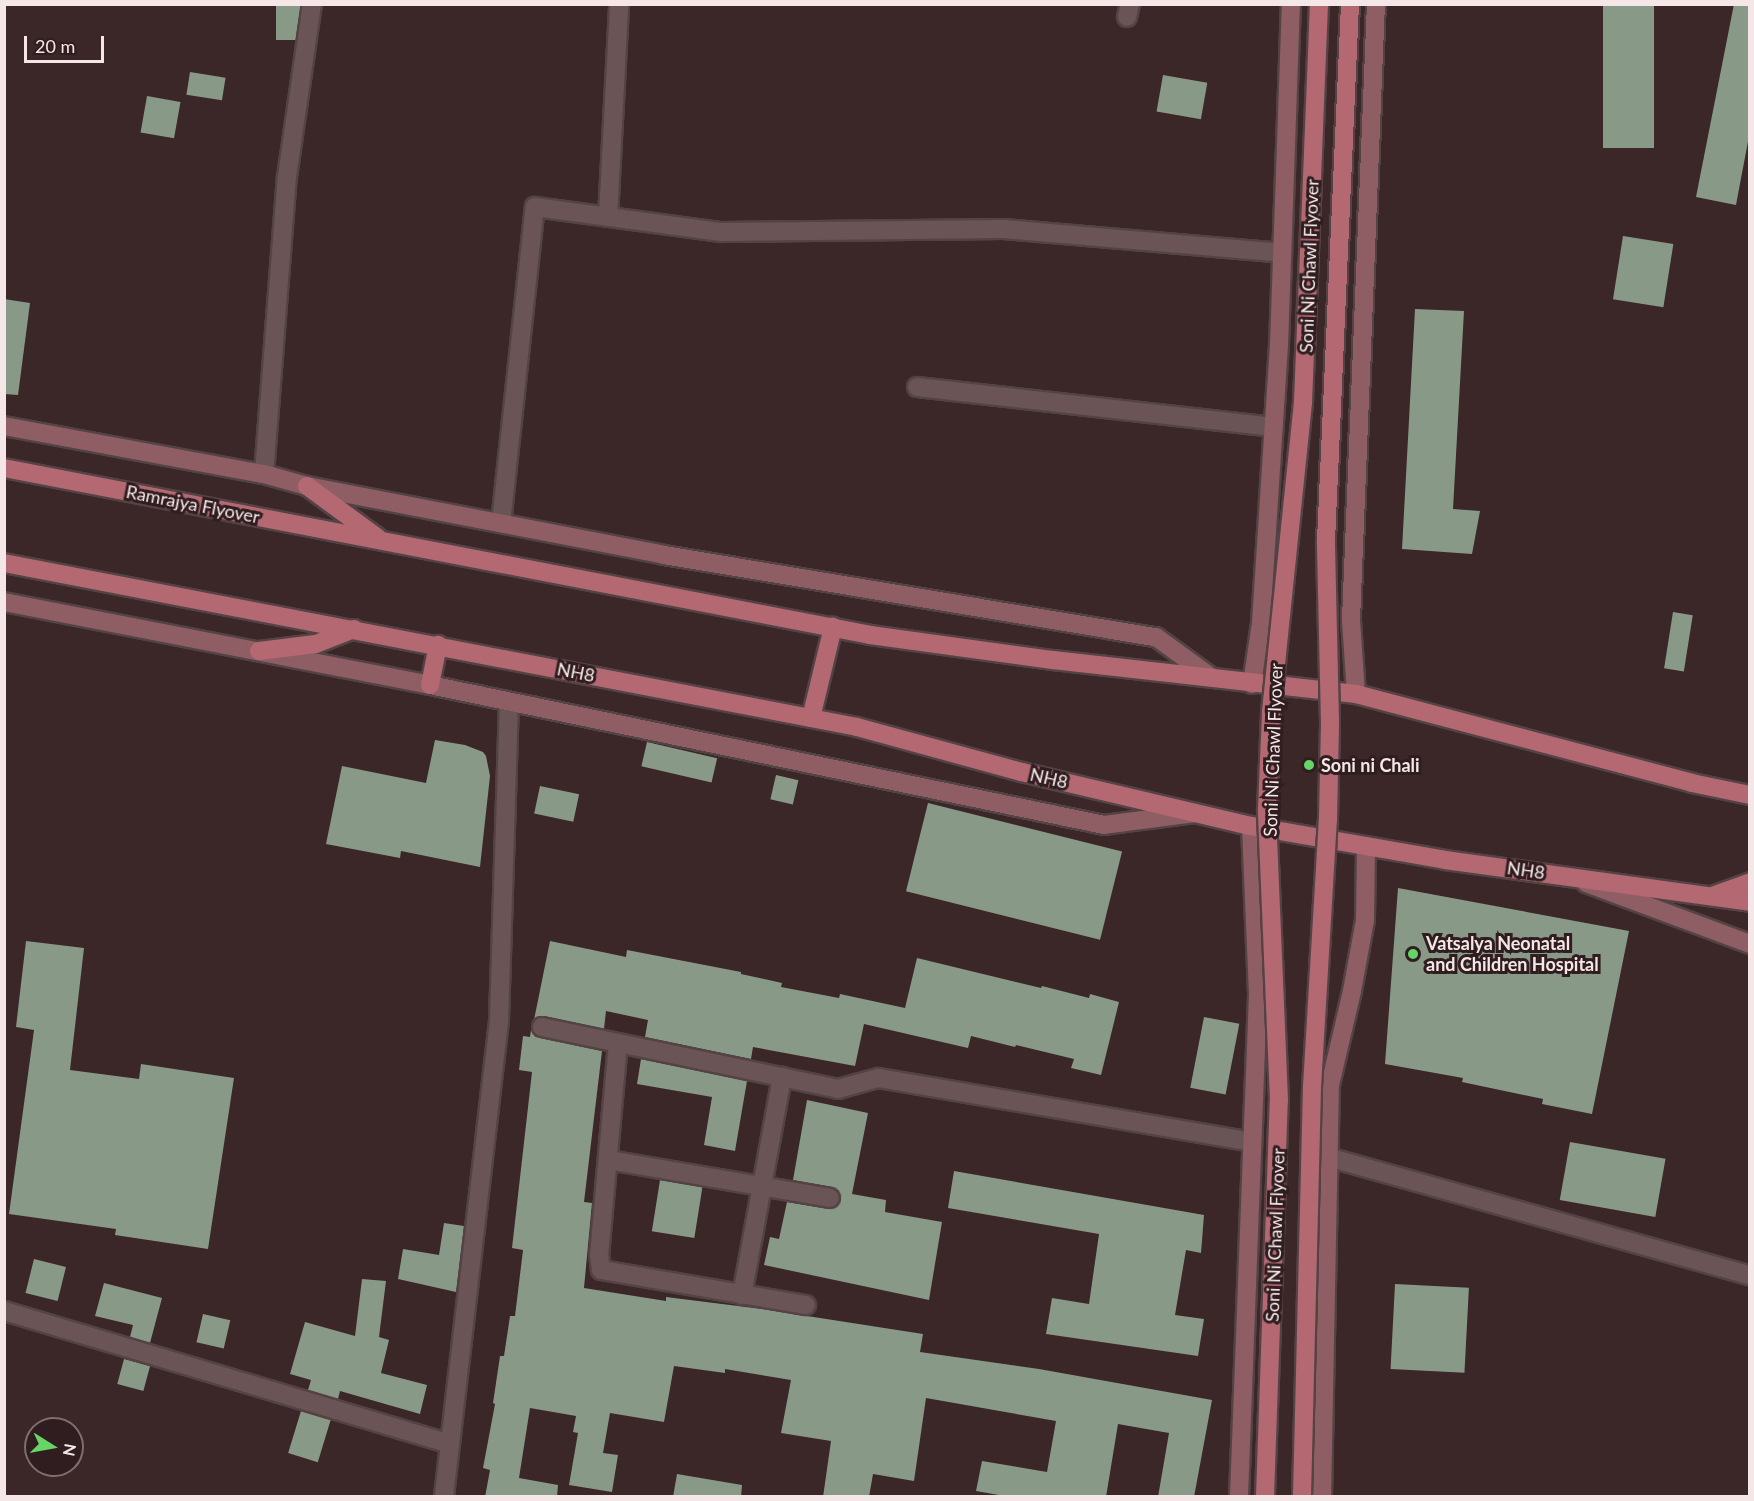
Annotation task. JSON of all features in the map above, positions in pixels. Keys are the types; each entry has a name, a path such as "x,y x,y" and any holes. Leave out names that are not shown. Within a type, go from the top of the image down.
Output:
{"main road":[{"name":"Soni Ni Chawl Flyover","path":"1265,1497 1279,1100 1268,787 1271,712 1304,402 1319,4"},
{"name":"Soni Ni Chawl Flyover","path":"1302,1497 1312,1088 1328,808 1330,722 1326,541 1350,4"},
{"name":"Ramrajya Flyover","path":"4,468 833,627 1053,660 1356,694 1692,783 1743,794"},
{"path":"307,486 382,541"},
{"path":"4,562 354,629"},
{"path":"811,718 833,627"},
{"path":"259,651 316,644 354,629"},
{"name":"NH8","path":"354,629 857,727 1022,772 1251,826 1366,846 1566,876 1714,895 1749,902"},
{"path":"430,685 438,645"},
{"path":"1743,794 1749,808"},
{"path":"1714,895 1749,882"}],"street":[{"path":"264,474 287,177 312,4"},
{"path":"608,217 619,4"},
{"path":"1252,684 1261,623 1274,427 1291,4"},
{"path":"1356,694 1351,620 1376,4"},
{"path":"501,523 535,207 722,232 1004,229 1282,253"},
{"path":"917,387 1274,427"},
{"path":"4,426 264,474 307,486 664,555 1156,637 1211,677"},
{"path":"4,602 430,685 1104,825 1199,812"},
{"path":"444,1497 499,1020 509,703"},
{"path":"1239,1497 1258,994 1251,826"},
{"path":"1322,1497 1330,1085 1352,991 1365,920 1366,846"},
{"path":"1566,876 1749,944"},
{"path":"542,1027 838,1089 878,1078 1252,1142"},
{"path":"618,1043 599,1255 601,1270 806,1305"},
{"path":"742,1295 782,1077"},
{"path":"1329,1157 1749,1276"},
{"path":"608,1160 830,1198"},
{"path":"4,1311 450,1444"}],"building":[{"path":"276,4 301,4 301,40 276,40"},
{"path":"1603,4 1654,4 1654,148 1603,148"},
{"path":"1734,4 1749,4 1749,136 1736,205 1696,197"},
{"path":"190,72 226,78 222,100 186,95"},
{"path":"1163,75 1207,83 1201,119 1157,111"},
{"path":"147,96 180,102 174,138 141,132"},
{"path":"1623,236 1673,244 1663,307 1613,299"},
{"path":"4,299 30,303 18,395 4,394"},
{"path":"1415,309 1464,311 1453,509 1480,511 1472,554 1402,549"},
{"path":"1673,612 1693,615 1684,671 1664,668"},
{"path":"435,740 465,745 483,752 486,756 490,776 480,867 401,851 400,858 326,844 342,766 426,783"},
{"path":"647,742 717,758 712,783 641,766"},
{"path":"776,775 798,780 793,805 770,799"},
{"path":"540,786 579,794 573,822 534,813"},
{"path":"928,803 1122,851 1100,940 906,891"},
{"path":"1398,888 1629,931 1592,1114 1542,1104 1543,1099 1462,1082 1463,1078 1385,1064"},
{"path":"26,941 84,948 70,1070 139,1079 141,1064 234,1078 208,1249 115,1235 116,1229 9,1214 34,1030 16,1027"},
{"path":"550,941 626,957 627,950 741,972 741,974 782,983 781,987 839,998 840,994 905,1008 917,958 1041,988 1042,986 1089,998 1090,994 1119,1002 1101,1075 1071,1068 1074,1059 1016,1045 1015,1047 971,1036 968,1048 864,1024 855,1066 753,1047 751,1059 645,1037 648,1020 606,1011 604,1029 544,1016 534,1020"},
{"path":"1204,1017 1239,1024 1226,1095 1190,1088"},
{"path":"531,1030 540,1038 602,1051 584,1202 592,1203 584,1288 666,1301 666,1297 762,1309 923,1334 920,1352 1039,1369 1212,1400 1194,1497 1158,1497 1169,1433 1118,1424 1106,1497 1010,1497 976,1491 982,1461 1047,1472 1056,1421 926,1398 914,1481 873,1474 869,1497 823,1497 831,1441 781,1433 791,1380 725,1369 725,1373 674,1366 664,1422 610,1413 603,1453 618,1455 612,1492 569,1485 578,1433 573,1432 576,1416 530,1408 519,1478 558,1485 557,1497 485,1497 490,1470 483,1468 495,1404 493,1403 500,1356 504,1356 510,1316 515,1316 523,1250 512,1248 532,1072 519,1070 523,1036 530,1037"},
{"path":"641,1059 747,1081 735,1151 704,1145 712,1097 637,1084"},
{"path":"807,1100 868,1113 852,1194 886,1200 885,1212 942,1222 929,1300 764,1265 770,1237 779,1239 787,1202 829,1209 834,1208 841,1200 840,1194 832,1187 793,1180"},
{"path":"1570,1142 1666,1159 1655,1217 1560,1200"},
{"path":"954,1171 1204,1215 1201,1253 1186,1250 1175,1315 1204,1319 1198,1356 1046,1334 1052,1298 1089,1304 1099,1234 948,1208"},
{"path":"660,1180 702,1187 694,1238 652,1231"},
{"path":"444,1223 464,1226 456,1292 398,1279 403,1249 439,1255"},
{"path":"34,1259 66,1267 58,1301 26,1293"},
{"path":"362,1279 386,1281 379,1337 389,1340 381,1373 427,1385 420,1414 340,1391 338,1399 308,1390 311,1380 290,1374 305,1322 355,1336"},
{"path":"104,1283 162,1298 150,1343 130,1337 133,1325 95,1316"},
{"path":"1395,1284 1469,1288 1464,1373 1391,1369"},
{"path":"203,1314 230,1320 224,1349 196,1342"},
{"path":"124,1359 150,1366 143,1391 117,1384"},
{"path":"301,1411 331,1420 318,1462 288,1453"},
{"path":"677,1474 742,1485 741,1497 673,1497"}],"place":[{"name":"Soni ni Chali","path":"1309,765"},
{"name":"Vatsalya Neonatal and Children Hospital","path":"1413,954"}]}
